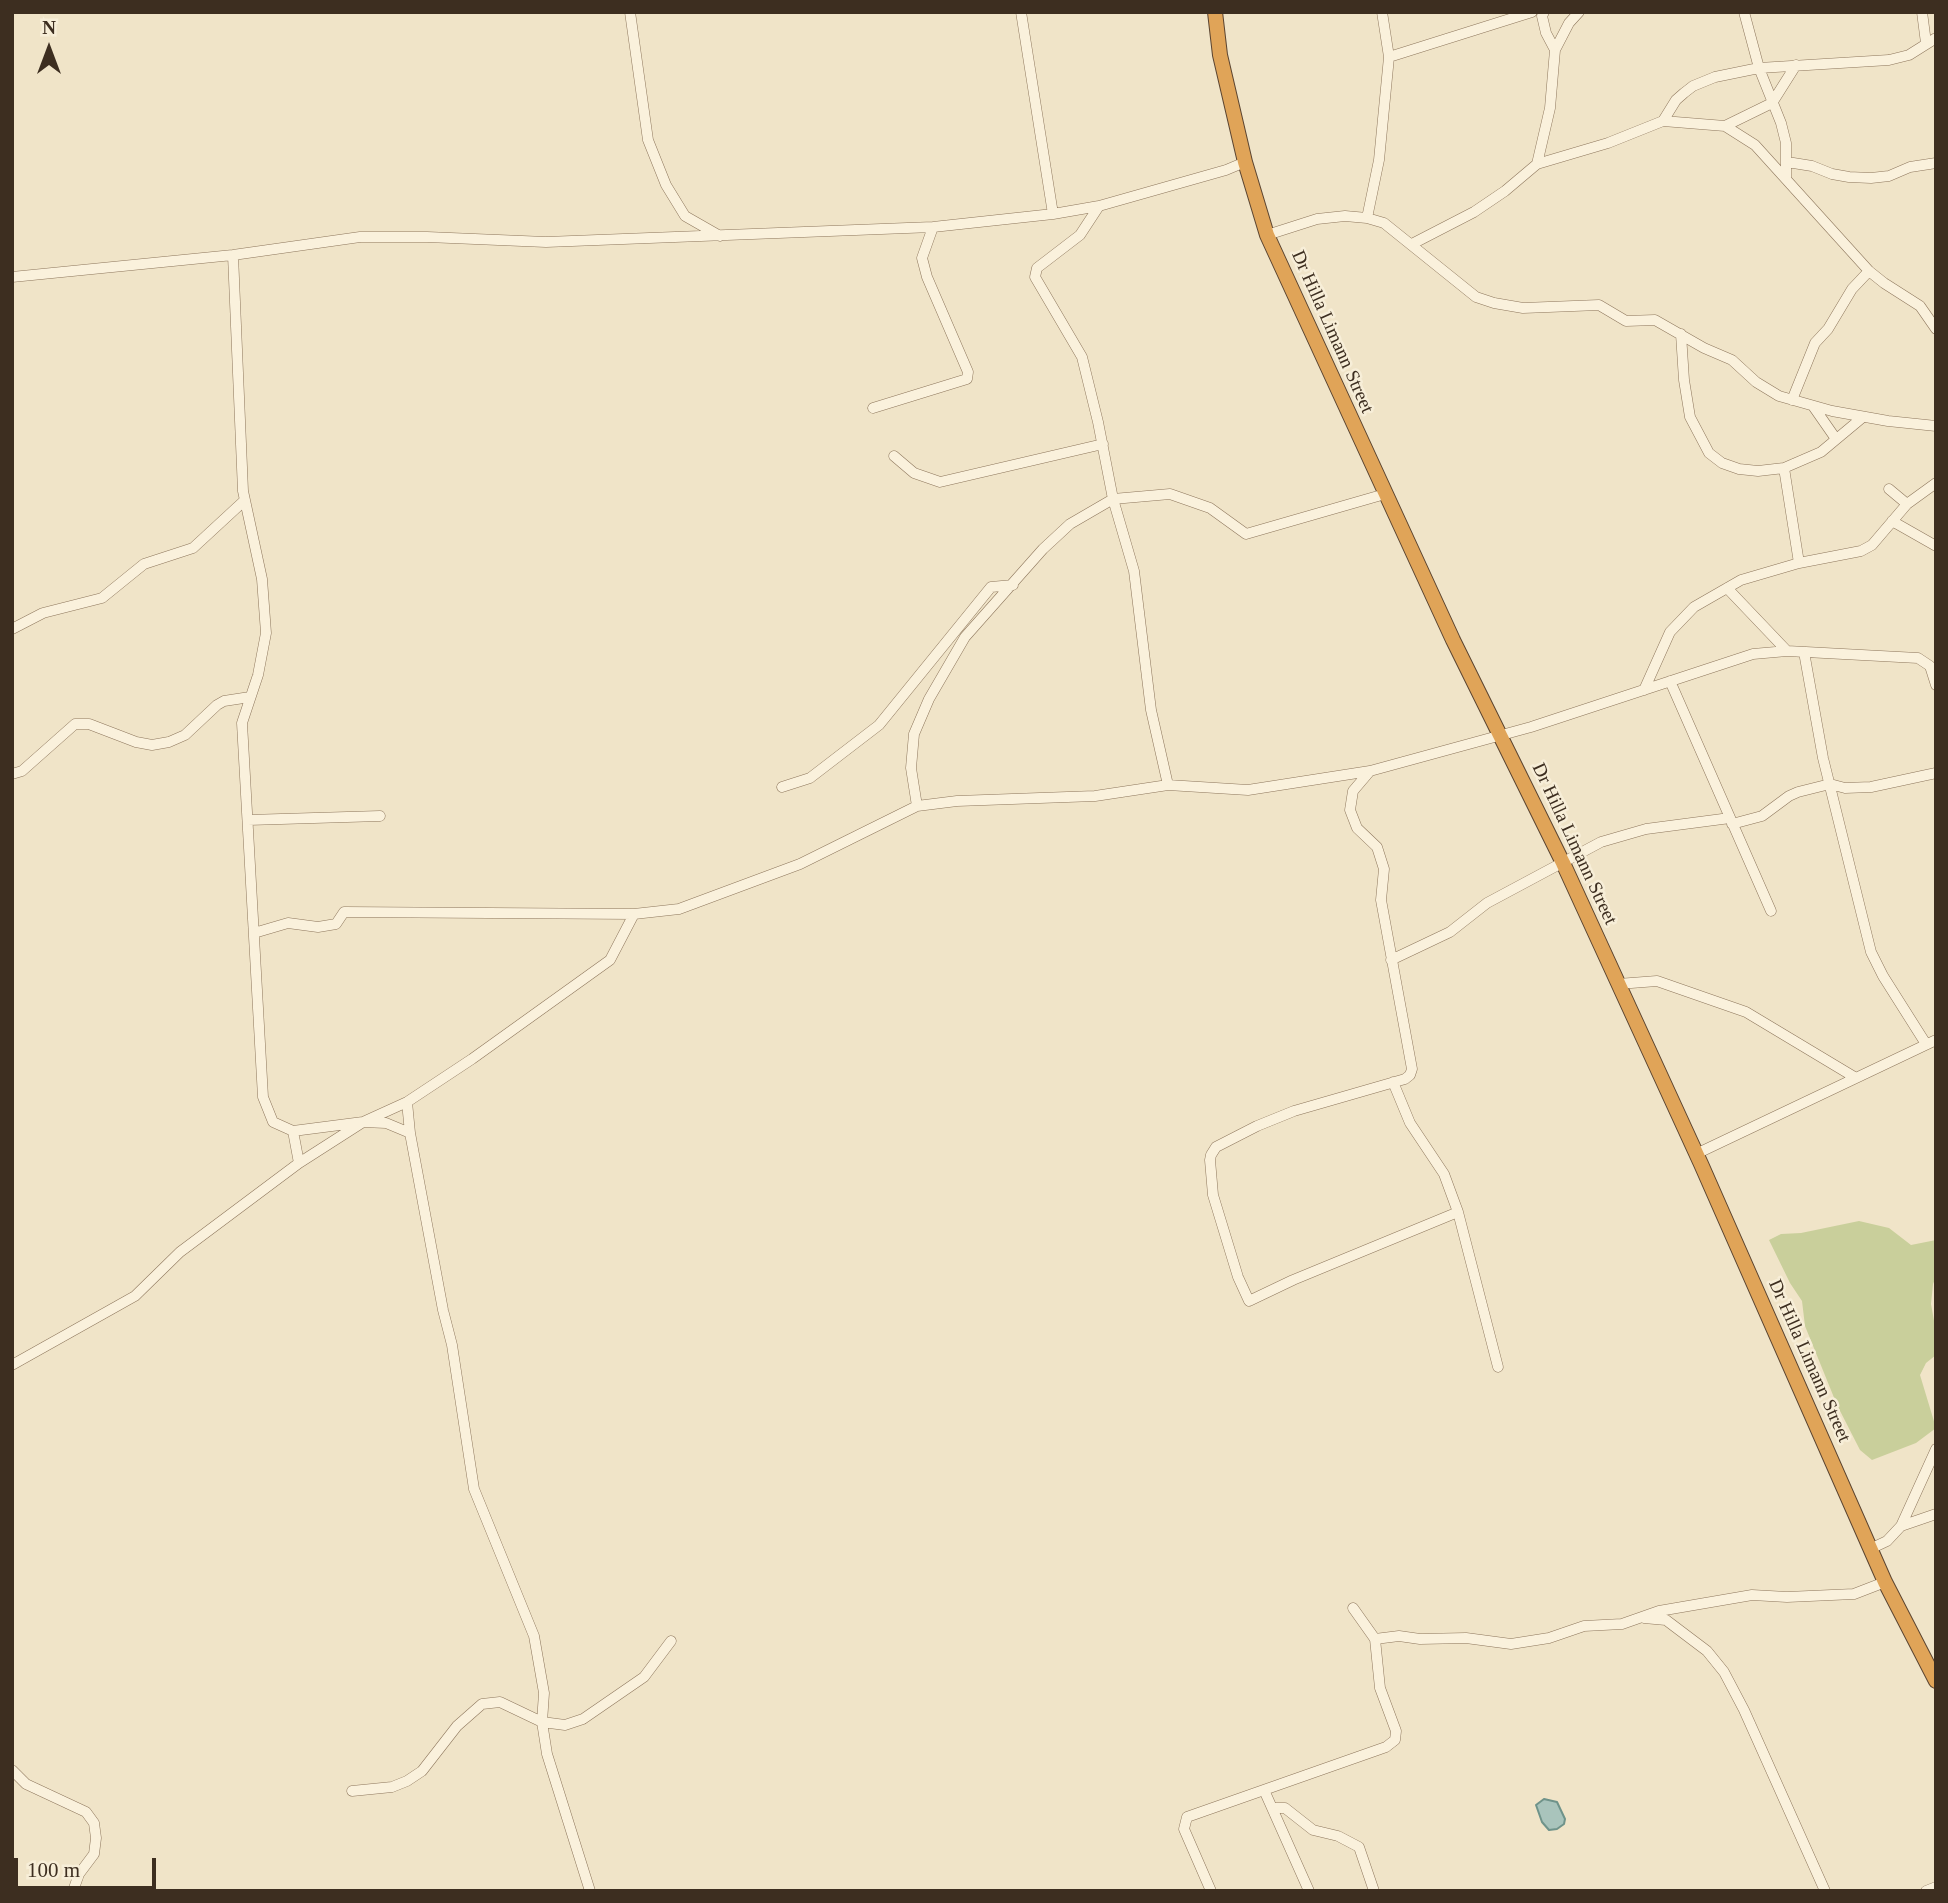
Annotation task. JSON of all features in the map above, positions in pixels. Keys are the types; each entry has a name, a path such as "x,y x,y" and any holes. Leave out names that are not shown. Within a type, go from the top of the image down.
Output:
{"highway":[{"name":"Dr Hilla Limann Street","path":"1215,12 1220,55 1245,162 1267,235 1453,640 1563,863 1696,1154 1885,1582 1936,1681"}],"street":[{"path":"630,12 648,140 666,185 685,216 721,236"},
{"path":"1021,12 1053,214"},
{"path":"1367,218 1378,160 1389,57 1382,12"},
{"path":"1389,57 1532,12"},
{"path":"1544,12 1542,16 1546,33 1555,50"},
{"path":"1537,164 1550,108 1555,50 1569,23 1579,12"},
{"path":"1744,12 1759,68 1782,123 1786,143 1786,177"},
{"path":"1663,121 1676,100 1693,86 1715,77 1759,68 1869,63 1909,55 1931,41 1922,12"},
{"path":"1726,126 1772,103 1796,65"},
{"path":"1412,244 1474,212 1537,164 1608,143 1663,121 1726,126 1755,145 1870,271 1920,306 1936,329"},
{"path":"12,278 233,255 360,237 546,242 933,227 1053,214 1099,206 1226,170 1245,162"},
{"path":"1787,162 1812,166 1832,174 1871,178 1936,163"},
{"path":"1099,206 1080,235 1037,268 1035,277 1082,357 1113,499 1134,571 1151,710 1168,785"},
{"path":"1267,235 1317,219 1345,216 1384,223 1476,297 1523,308 1599,305 1626,321 1656,320 1704,348 1732,360 1756,382 1779,396 1863,417 1931,425 1936,432"},
{"path":"873,408 967,379 968,372 927,277 922,258 933,227"},
{"path":"233,255 245,500 262,579 266,633 258,675 242,723 262,1097 273,1122 293,1131 363,1122 386,1123 410,1133"},
{"path":"1792,400 1815,343 1828,329 1852,289 1870,271"},
{"path":"1681,334 1690,417 1709,453 1722,463 1739,469 1758,471 1784,468 1821,452 1863,417"},
{"path":"1813,406 1836,439"},
{"path":"894,456 914,473 940,482 1102,444"},
{"path":"1784,468 1798,563"},
{"path":"1644,690 1670,632 1694,607 1741,580 1798,563 1861,551 1872,545 1907,504 1936,483"},
{"path":"1889,489 1907,504"},
{"path":"917,806 911,768 914,734 929,699 965,637 1043,549 1070,524 1113,499 1170,494 1210,508 1246,534 1385,494"},
{"path":"12,629 43,612 102,598 144,564 193,548 245,500"},
{"path":"1892,521 1936,546"},
{"path":"782,788 810,778 879,725 991,587 1013,585"},
{"path":"1727,588 1787,651"},
{"path":"254,933 288,923 318,927 336,924 344,912 634,914 679,909 800,864 917,806 957,801 1095,796 1168,785 1248,789 1370,771 1531,727 1752,654 1787,651 1918,658 1930,666 1936,685"},
{"path":"1696,1154 1931,1042 1883,976 1871,951 1830,785 1804,652"},
{"path":"1670,681 1771,911"},
{"path":"12,774 22,771 75,724 89,724 152,746 169,743 185,735 216,705 250,697"},
{"path":"1370,771 1353,791 1350,810 1357,828 1377,847 1384,869 1381,900 1412,1069 1405,1079 1294,1111 1216,1147 1211,1155 1213,1195 1238,1277 1249,1301 1458,1212"},
{"path":"1391,960 1450,932 1487,903 1601,842 1646,829 1762,816 1789,796 1830,785 1845,788 1871,787 1936,773"},
{"path":"248,820 380,816"},
{"path":"12,1365 135,1296 180,1252 299,1163 363,1122 407,1101 472,1059 610,960 634,914"},
{"path":"1618,984 1657,981 1745,1012 1856,1077"},
{"path":"1393,1082 1410,1123 1444,1174 1458,1212 1498,1367"},
{"path":"407,1101 410,1133 452,1345 474,1489 534,1636 544,1693 542,1722 557,1787 590,1891"},
{"path":"293,1131 299,1163"},
{"path":"1870,1549 1888,1541 1900,1526 1936,1449"},
{"path":"1900,1526 1936,1514"},
{"path":"1375,1639 1399,1636 1420,1639 1466,1638 1511,1644 1549,1638 1584,1626 1622,1624 1659,1611 1752,1595 1787,1597 1854,1594 1885,1582"},
{"path":"1211,1891 1184,1829 1187,1817 1385,1747 1395,1740 1396,1731 1380,1688 1375,1639 1353,1608"},
{"path":"1643,1618 1666,1620 1707,1651 1724,1672 1744,1710 1825,1891"},
{"path":"352,1791 392,1787 407,1782 422,1771 457,1726 481,1704 500,1702 542,1722 565,1725 583,1719 645,1677 671,1641"},
{"path":"12,1770 26,1784 86,1812 94,1823 94,1854 79,1874 73,1891"},
{"path":"1264,1790 1309,1891"},
{"path":"1274,1808 1285,1808 1313,1830 1338,1836 1359,1847 1374,1891"},
{"path":"1926,1891 1936,1887"}],"green space":[{"path":"1859,1221 1889,1228 1911,1245 1936,1240 1936,1277 1931,1304 1936,1332 1936,1355 1926,1363 1920,1375 1936,1428 1916,1443 1872,1460 1860,1450 1837,1405 1805,1326 1802,1301 1769,1240 1781,1234 1801,1233"}],"water":[{"path":"1544,1799 1557,1802 1565,1819 1564,1824 1557,1829 1549,1830 1542,1822 1536,1805"}]}
